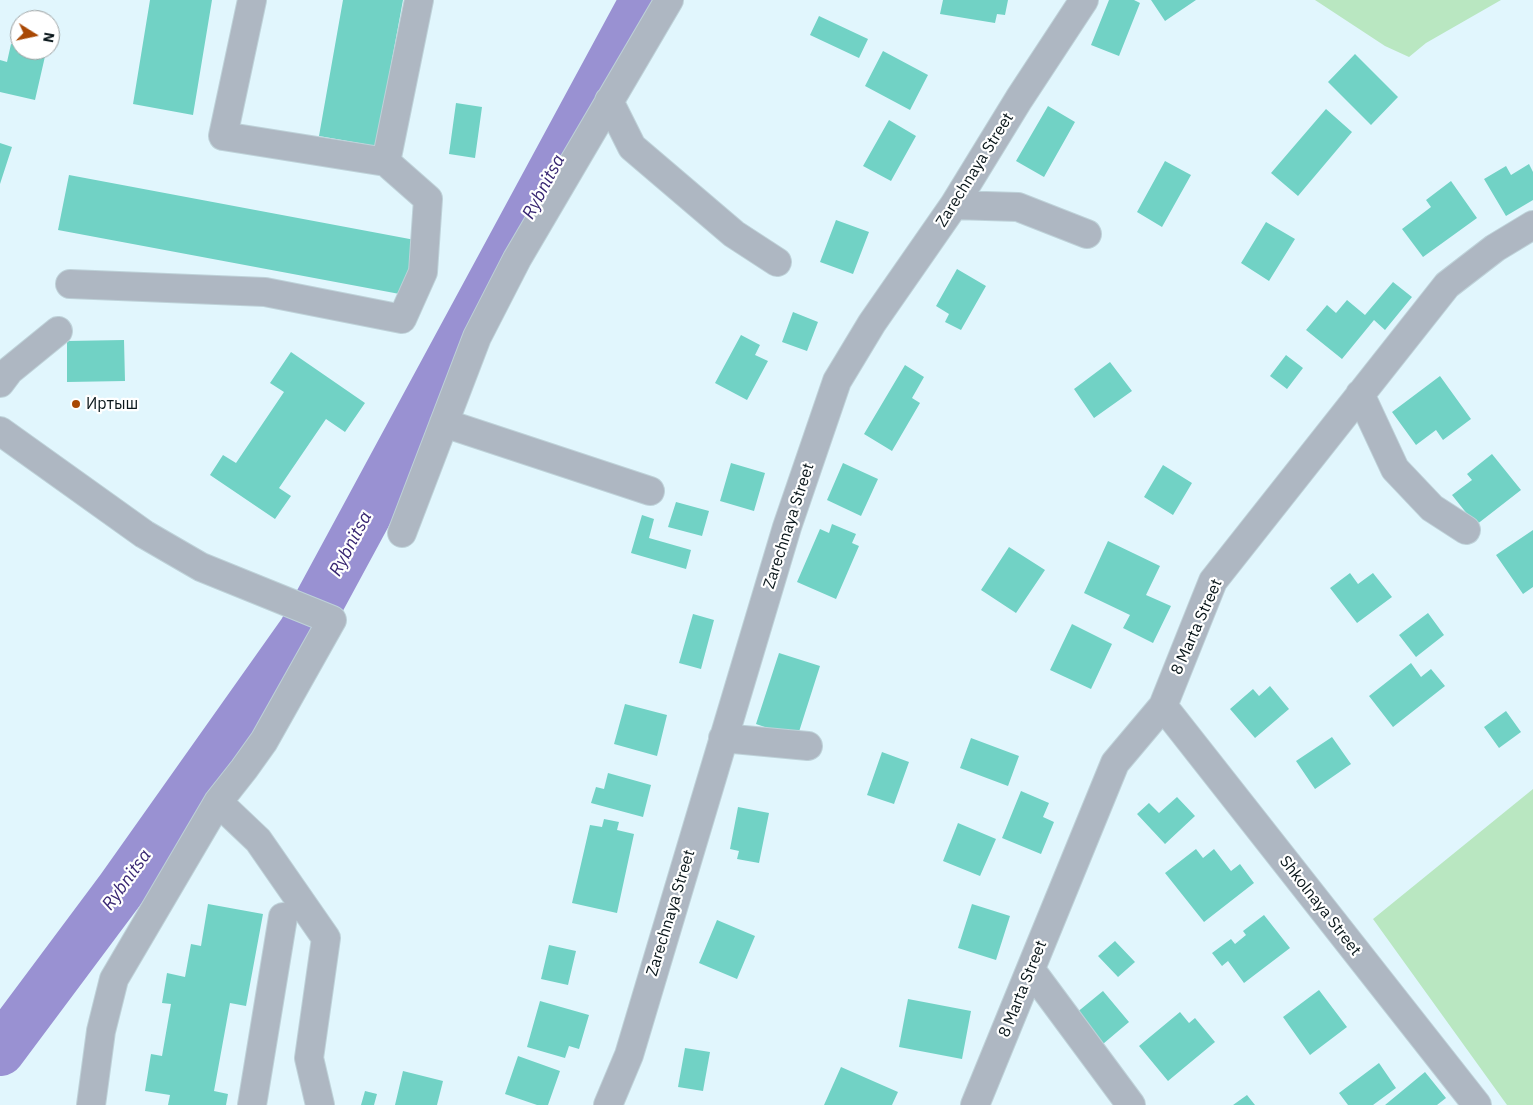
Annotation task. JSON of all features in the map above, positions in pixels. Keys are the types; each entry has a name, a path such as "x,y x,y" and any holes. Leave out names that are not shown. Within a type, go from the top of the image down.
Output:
{"street":[{"path":"70,284 265,292 402,319 423,272 428,200 386,162 223,136 252,0"},
{"path":"386,162 419,0"},
{"path":"402,533 477,337 516,259 669,0"},
{"name":"Zarechnaya Street","path":"608,1105 629,1055 787,527 837,381 872,323 954,205 1019,99 1084,0"},
{"path":"609,101 632,147 734,234 777,262"},
{"path":"954,205 1018,207 1087,234"},
{"name":"8 Marta Street","path":"975,1105 1115,763 1163,706 1213,581 1268,514 1447,285 1495,248 1533,225"},
{"path":"0,383 9,370 58,331"},
{"path":"1360,394 1395,469 1432,508 1466,530"},
{"path":"444,423 650,491"},
{"path":"0,431 144,534 201,567 332,620 264,741 218,802 114,979 101,1031 91,1105"},
{"name":"Shkolnaya Street","path":"1163,706 1477,1105"},
{"path":"723,738 808,746"},
{"path":"218,802 258,840 326,938 309,1058 320,1105"},
{"path":"252,1105 283,917"},
{"path":"1031,970 1131,1105"}],"green space":[{"path":"1315,0 1501,0 1426,43 1409,57 1385,46"},
{"path":"1533,789 1533,1105 1507,1105 1373,919"}],"building":[{"path":"150,0 212,0 193,115 133,104"},
{"path":"343,0 403,0 376,146 319,136"},
{"path":"943,0 1008,0 1005,15 997,14 995,23 940,14"},
{"path":"1109,0 1134,0 1140,3 1119,56 1091,45"},
{"path":"1151,0 1196,0 1165,21"},
{"path":"819,16 868,39 859,58 810,35"},
{"path":"10,48 10,60 44,60 35,100 0,92 0,60 7,62"},
{"path":"883,51 928,75 910,110 865,86"},
{"path":"1355,54 1398,97 1371,125 1328,82"},
{"path":"456,103 482,107 475,158 449,154"},
{"path":"1048,106 1075,122 1044,177 1016,161"},
{"path":"1326,109 1352,132 1298,196 1271,173"},
{"path":"889,120 916,136 891,181 863,166"},
{"path":"0,143 12,147 0,184"},
{"path":"1165,161 1191,175 1162,227 1137,212"},
{"path":"1529,164 1533,172 1533,200 1506,216 1484,179 1506,166 1511,175"},
{"path":"69,175 415,240 405,295 58,230"},
{"path":"1451,181 1477,218 1423,257 1402,229 1431,207 1426,200"},
{"path":"836,220 869,232 853,274 820,262"},
{"path":"1266,222 1295,239 1269,281 1241,263"},
{"path":"957,269 986,286 961,330 945,322 949,314 936,306"},
{"path":"1393,282 1412,297 1385,330 1374,320 1342,359 1306,330 1327,305 1336,313 1347,300 1365,315"},
{"path":"793,312 818,322 807,351 782,342"},
{"path":"741,335 760,345 755,355 768,361 747,400 715,383"},
{"path":"124,340 125,381 67,382 67,341"},
{"path":"291,352 365,403 345,432 326,419 279,488 291,496 275,519 210,475 223,455 236,463 284,392 270,383"},
{"path":"1286,355 1303,368 1287,389 1270,376"},
{"path":"1110,362 1132,391 1094,418 1074,389"},
{"path":"905,365 924,377 912,398 920,403 892,451 864,434"},
{"path":"1440,376 1471,419 1443,440 1436,430 1416,445 1392,412"},
{"path":"1492,454 1521,490 1476,525 1452,495 1472,480 1467,474"},
{"path":"731,463 765,473 754,511 720,501"},
{"path":"843,463 878,479 861,516 827,500"},
{"path":"1163,465 1192,483 1173,515 1144,497"},
{"path":"676,502 709,511 702,536 668,527"},
{"path":"642,515 654,519 649,538 691,550 686,569 631,553"},
{"path":"832,524 856,534 852,543 859,546 836,599 797,582 820,529 829,533"},
{"path":"1533,530 1533,587 1523,594 1496,555"},
{"path":"1108,541 1160,566 1146,595 1171,606 1153,643 1123,628 1130,615 1084,593"},
{"path":"1009,547 1045,570 1016,613 981,590"},
{"path":"1350,573 1358,584 1373,573 1392,597 1357,623 1330,588"},
{"path":"1428,613 1444,635 1416,657 1399,635"},
{"path":"693,614 714,620 701,669 679,663"},
{"path":"1072,624 1112,644 1091,689 1050,670"},
{"path":"779,653 820,666 797,738 756,724"},
{"path":"1411,663 1421,677 1431,669 1445,686 1393,727 1369,696"},
{"path":"1270,686 1289,709 1255,738 1230,709 1253,689 1259,696"},
{"path":"625,704 667,715 657,756 614,744"},
{"path":"1506,711 1521,732 1499,748 1484,727"},
{"path":"1332,737 1351,764 1315,789 1296,761"},
{"path":"971,738 1019,756 1008,786 960,768"},
{"path":"882,752 909,762 894,804 867,795"},
{"path":"608,773 651,785 643,817 591,803 596,787 604,789"},
{"path":"1021,791 1049,803 1043,817 1054,822 1041,854 1002,838"},
{"path":"1177,797 1195,816 1165,844 1137,814 1149,803 1159,813"},
{"path":"738,807 769,813 759,863 737,859 739,851 730,849"},
{"path":"604,819 619,822 617,830 634,834 617,913 572,903 590,825 602,827"},
{"path":"958,823 996,839 980,876 943,861"},
{"path":"1196,849 1203,858 1214,849 1231,871 1240,864 1254,883 1204,922 1165,873"},
{"path":"208,904 263,914 246,1006 230,1003 214,1091 228,1094 226,1105 168,1105 170,1095 145,1091 151,1054 162,1056 171,1004 162,1003 167,973 185,977 191,944 201,946"},
{"path":"972,904 1010,916 996,960 958,948"},
{"path":"1264,915 1290,948 1244,983 1228,961 1222,966 1212,953 1231,939 1235,944 1246,935 1243,931"},
{"path":"717,920 755,936 737,979 699,963"},
{"path":"1115,941 1135,962 1118,977 1098,956"},
{"path":"549,945 576,951 568,985 541,979"},
{"path":"1319,990 1347,1027 1310,1055 1283,1017"},
{"path":"1103,991 1129,1022 1097,1049 1070,1018"},
{"path":"908,999 971,1011 962,1059 899,1047"},
{"path":"540,1001 589,1015 579,1049 569,1046 565,1058 527,1047"},
{"path":"1180,1012 1189,1023 1195,1018 1215,1042 1168,1081 1139,1046"},
{"path":"685,1048 710,1052 703,1091 678,1087"},
{"path":"518,1056 560,1071 548,1105 537,1105 505,1094"},
{"path":"1379,1063 1396,1088 1373,1105 1348,1105 1339,1093"},
{"path":"841,1067 898,1092 892,1105 824,1105"},
{"path":"403,1071 443,1081 437,1105 395,1105"},
{"path":"1425,1072 1446,1098 1437,1105 1385,1105"},
{"path":"365,1091 377,1094 374,1105 361,1105"},
{"path":"1247,1095 1255,1105 1233,1105"}],"waterway":[{"name":"Rybnitsa","path":"0,1051 121,889 303,632 645,0"}],"place":[{"name":"Иртыш","path":"76,404"}]}
